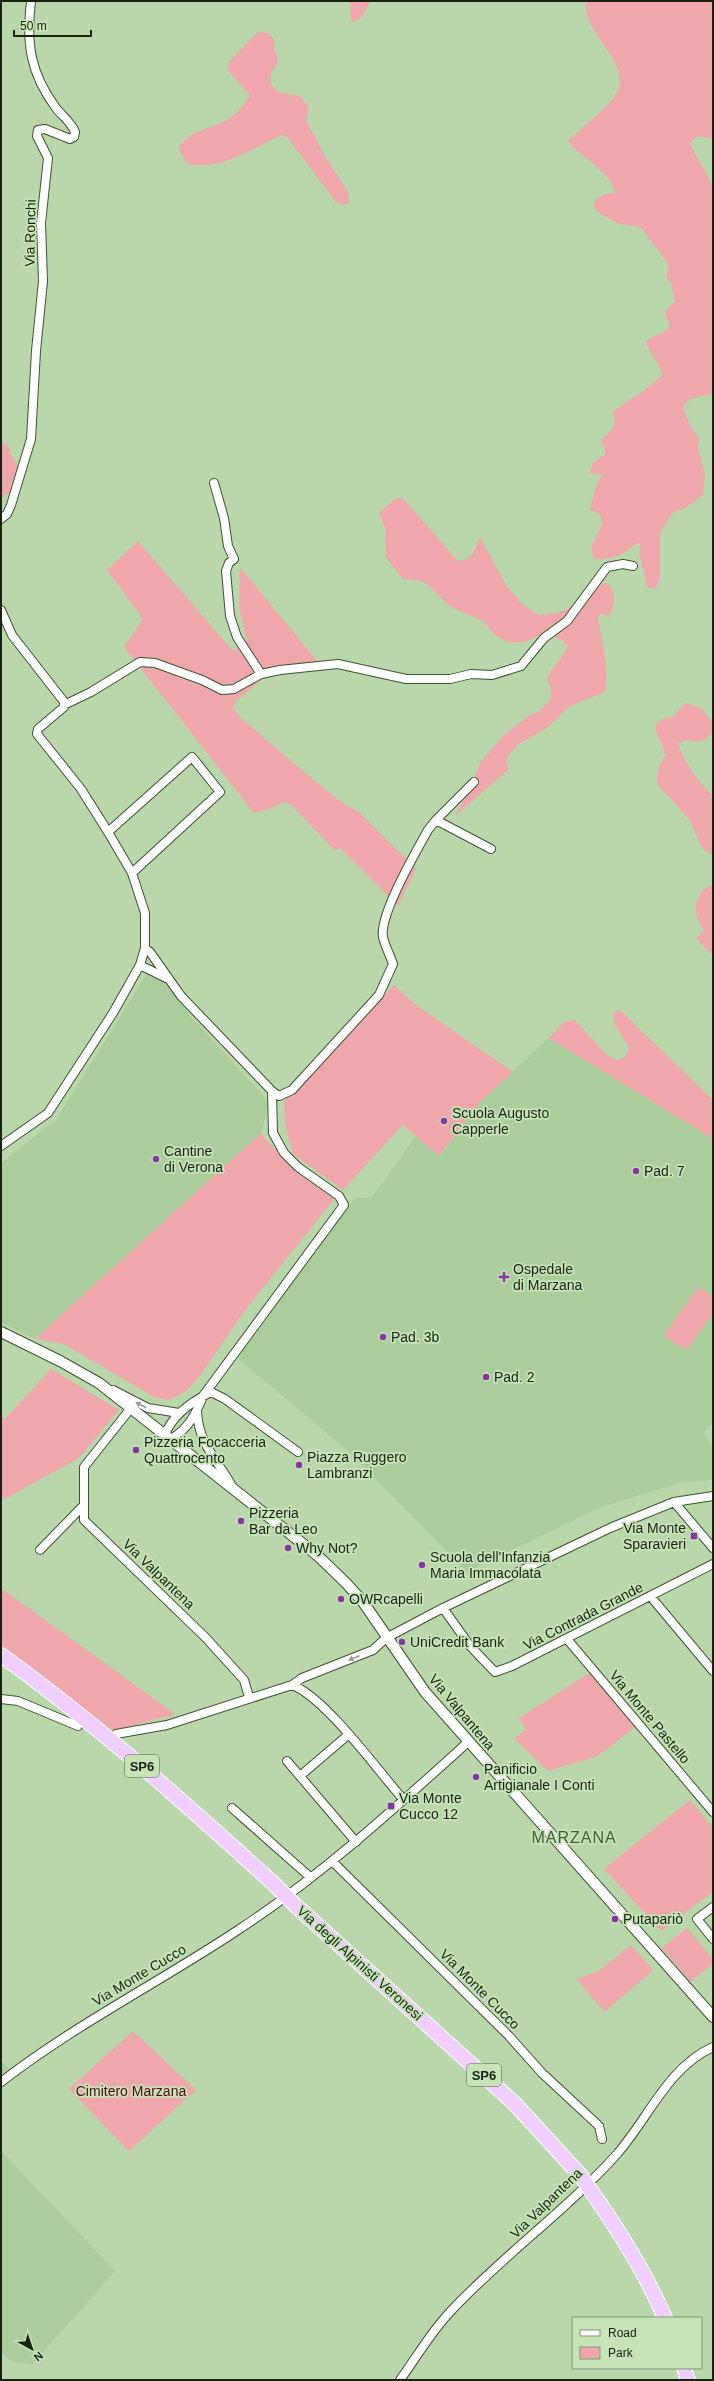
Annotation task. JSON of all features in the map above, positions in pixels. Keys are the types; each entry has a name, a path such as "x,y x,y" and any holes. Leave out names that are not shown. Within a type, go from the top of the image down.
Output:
{"highway":[{"name":"Via degli Alpinisti Veronesi","path":"1,1654 53,1692 112,1740 514,2103 581,2176 637,2258 665,2317"},
{"path":"684,2369 688,2380"}],"street":[{"name":"Via Ronchi","path":"1,519 7,514 12,505 31,438 36,351 43,281 41,223 48,158 37,136 38,130 45,129 70,139 74,137 75,132 56,108 34,68 29,46 31,1"},
{"path":"214,483 224,518 228,546 234,559 229,563 226,571 230,616 238,637 261,674"},
{"path":"1,1146 48,1113 113,1013 140,965 145,948 145,913 132,873 81,789 36,732 64,705 91,692 140,662 155,663 202,680 222,690 234,689 261,674 280,670 338,664 406,679 450,679 471,674 492,675 521,666 544,638 567,621 607,567 623,564 633,566"},
{"path":"1,610 12,636 64,701 64,705"},
{"path":"108,832 192,757 220,792 132,873"},
{"path":"145,948 171,982 272,1091 279,1096 292,1090 379,995 393,964 383,938 383,925 390,905 415,853 436,820 474,782"},
{"path":"436,820 491,849"},
{"path":"140,965 160,974 171,982"},
{"path":"272,1091 273,1133 284,1153 298,1167 339,1196 344,1205 203,1396 197,1411 184,1430 168,1437 167,1428 179,1413 203,1396 212,1392 225,1399 298,1452"},
{"name":"Via Valpantena","path":"1,1332 60,1361 98,1383 317,1555 342,1579 363,1602 386,1638 425,1692 468,1742 585,1870 713,2017"},
{"path":"98,1383 148,1408 179,1413"},
{"name":"Via Valpantena","path":"131,1408 84,1468 82,1507 84,1520 206,1638 244,1680 249,1697"},
{"path":"197,1411 199,1431 205,1446 223,1470 233,1489"},
{"path":"116,1734 167,1725 218,1710 249,1697 292,1686 302,1678 373,1650 386,1638 443,1608 610,1528 674,1502 713,1496"},
{"path":"674,1502 713,1548"},
{"path":"40,1550 82,1507"},
{"name":"Via Contrada Grande","path":"443,1608 470,1646 495,1672 512,1666 651,1597 713,1564"},
{"path":"651,1597 713,1671"},
{"name":"Via Monte Pastello","path":"566,1639 713,1812"},
{"path":"292,1686 309,1693 348,1735 403,1799"},
{"path":"1,1699 18,1701 78,1726"},
{"path":"300,1776 348,1735"},
{"name":"Via Monte Cucco","path":"1,2082 77,2028 238,1930 333,1862 468,1742"},
{"path":"287,1761 356,1842"},
{"path":"232,1808 310,1877"},
{"name":"Via Monte Cucco","path":"333,1862 509,2036 542,2073 598,2126 602,2139"},
{"path":"713,1906 697,1919 713,1940"},
{"name":"Via Valpantena","path":"400,2380 448,2313 477,2283 541,2229 617,2154 666,2086 688,2064 713,2047"}],"shaded area":[{"path":"150,963 193,1019 265,1098 269,1106 261,1133 35,1339 1,1322 1,1163 56,1120 143,980"},
{"name":"Ospedale di Marzana","path":"549,1038 713,1139 713,1422 704,1433 713,1449 713,1480 683,1482 601,1507 467,1572 349,1452 234,1355 355,1198 372,1197 416,1136 440,1156 481,1101"},
{"path":"1,2060 13,2074 1,2083"},
{"path":"1,2151 115,2271 32,2365 12,2361 1,2353"}],"green space":[{"path":"350,1 371,1 361,18 353,22 351,19"},
{"path":"586,1 713,1 713,139 698,136 690,143 713,187 713,393 690,399 683,407 691,427 699,438 698,448 705,474 703,495 686,508 673,512 660,533 660,577 656,589 648,588 639,554 641,543 635,544 626,552 606,559 594,559 591,547 600,530 602,520 597,512 590,510 595,489 602,475 590,473 592,464 606,453 601,440 613,428 615,421 613,412 651,385 662,375 660,366 646,341 668,329 670,323 666,318 665,311 675,302 671,283 666,277 669,265 642,229 636,226 620,224 602,215 593,207 596,199 606,194 615,193 613,186 602,172 568,141 609,103 620,85 619,73 615,62 592,26 587,14"},
{"path":"259,31 270,34 275,42 274,50 278,61 271,75 272,86 279,92 299,95 309,107 306,120 325,156 348,192 349,203 342,205 336,202 288,138 282,135 236,157 213,164 188,164 178,149 194,134 231,118 250,95 228,71 229,62"},
{"path":"1,440 11,450 9,452 21,470 21,475 9,485 13,490 1,499"},
{"path":"396,498 402,498 408,504 458,561 467,559 473,553 480,537 506,585 522,604 539,615 566,610 591,589 604,583 609,585 614,597 614,604 609,617 602,613 598,616 606,663 605,692 570,706 547,728 517,745 506,760 509,769 454,817 472,784 480,763 504,735 530,715 539,712 551,699 551,687 547,679 568,646 561,639 541,634 526,641 514,643 503,640 480,620 452,607 445,602 427,584 403,579 386,557 385,528 379,513"},
{"path":"138,541 233,651 247,641 239,607 240,567 318,662 268,675 237,700 233,708 243,720 316,782 343,803 359,812 416,869 398,906 339,847 335,851 291,805 284,802 272,808 254,813 124,647 143,619 107,570"},
{"path":"686,703 701,708 713,722 713,730 711,734 702,741 686,740 678,744 692,772 713,796 713,856 702,848 689,819 658,785 657,777 659,766 666,755 656,730 656,724 663,719 672,717"},
{"path":"713,884 713,956 696,938 705,930 697,918 696,905 702,893"},
{"path":"394,985 416,1005 513,1072 481,1101 439,1156 403,1125 343,1190 293,1154 285,1124 284,1101"},
{"path":"619,1009 713,1100 713,1139 549,1038 564,1022 575,1020 606,1054 617,1060 626,1057 629,1048 615,1024 613,1015"},
{"path":"261,1133 287,1163 334,1199 243,1313 199,1377 185,1392 169,1400 154,1397 64,1344 35,1339"},
{"path":"698,1287 713,1297 713,1313 687,1350 664,1336"},
{"path":"51,1369 119,1410 79,1458 1,1501 1,1416 5,1419"},
{"path":"1,1588 175,1714 113,1731 1,1647"},
{"path":"591,1672 638,1725 598,1756 548,1771 514,1738 526,1730 519,1718"},
{"path":"690,1800 713,1828 713,1892 661,1931 604,1869"},
{"path":"687,1928 713,1959 713,1964 690,1982 662,1948"},
{"path":"631,1945 653,1970 605,2012 576,1979 599,1971"},
{"name":"Cimitero Marzana","path":"133,2031 196,2090 129,2151 69,2089"}],"place":[{"name":"Scuola Augusto Capperle","path":"444,1121"},
{"name":"Cantine di Verona","path":"156,1159"},
{"name":"Pad. 7","path":"636,1171"},
{"name":"Ospedale di Marzana","path":"504,1277"},
{"name":"Pad. 3b","path":"383,1337"},
{"name":"Pad. 2","path":"486,1377"},
{"name":"Pizzeria Focacceria Quattrocento","path":"136,1450"},
{"name":"Piazza Ruggero Lambranzi","path":"299,1465"},
{"name":"Pizzeria Bar da Leo","path":"241,1521"},
{"name":"Via Monte Sparavieri","path":"694,1536"},
{"name":"Why Not?","path":"288,1548"},
{"name":"Scuola dell'Infanzia Maria Immacolata","path":"422,1565"},
{"name":"OWRcapelli","path":"341,1599"},
{"name":"UniCredit Bank","path":"402,1642"},
{"name":"Panificio Artigianale I Conti","path":"476,1777"},
{"name":"Via Monte Cucco 12","path":"391,1806"},
{"name":"Putapariò","path":"615,1919"}],"district":[{"name":"MARZANA","path":"574,1837"}]}
